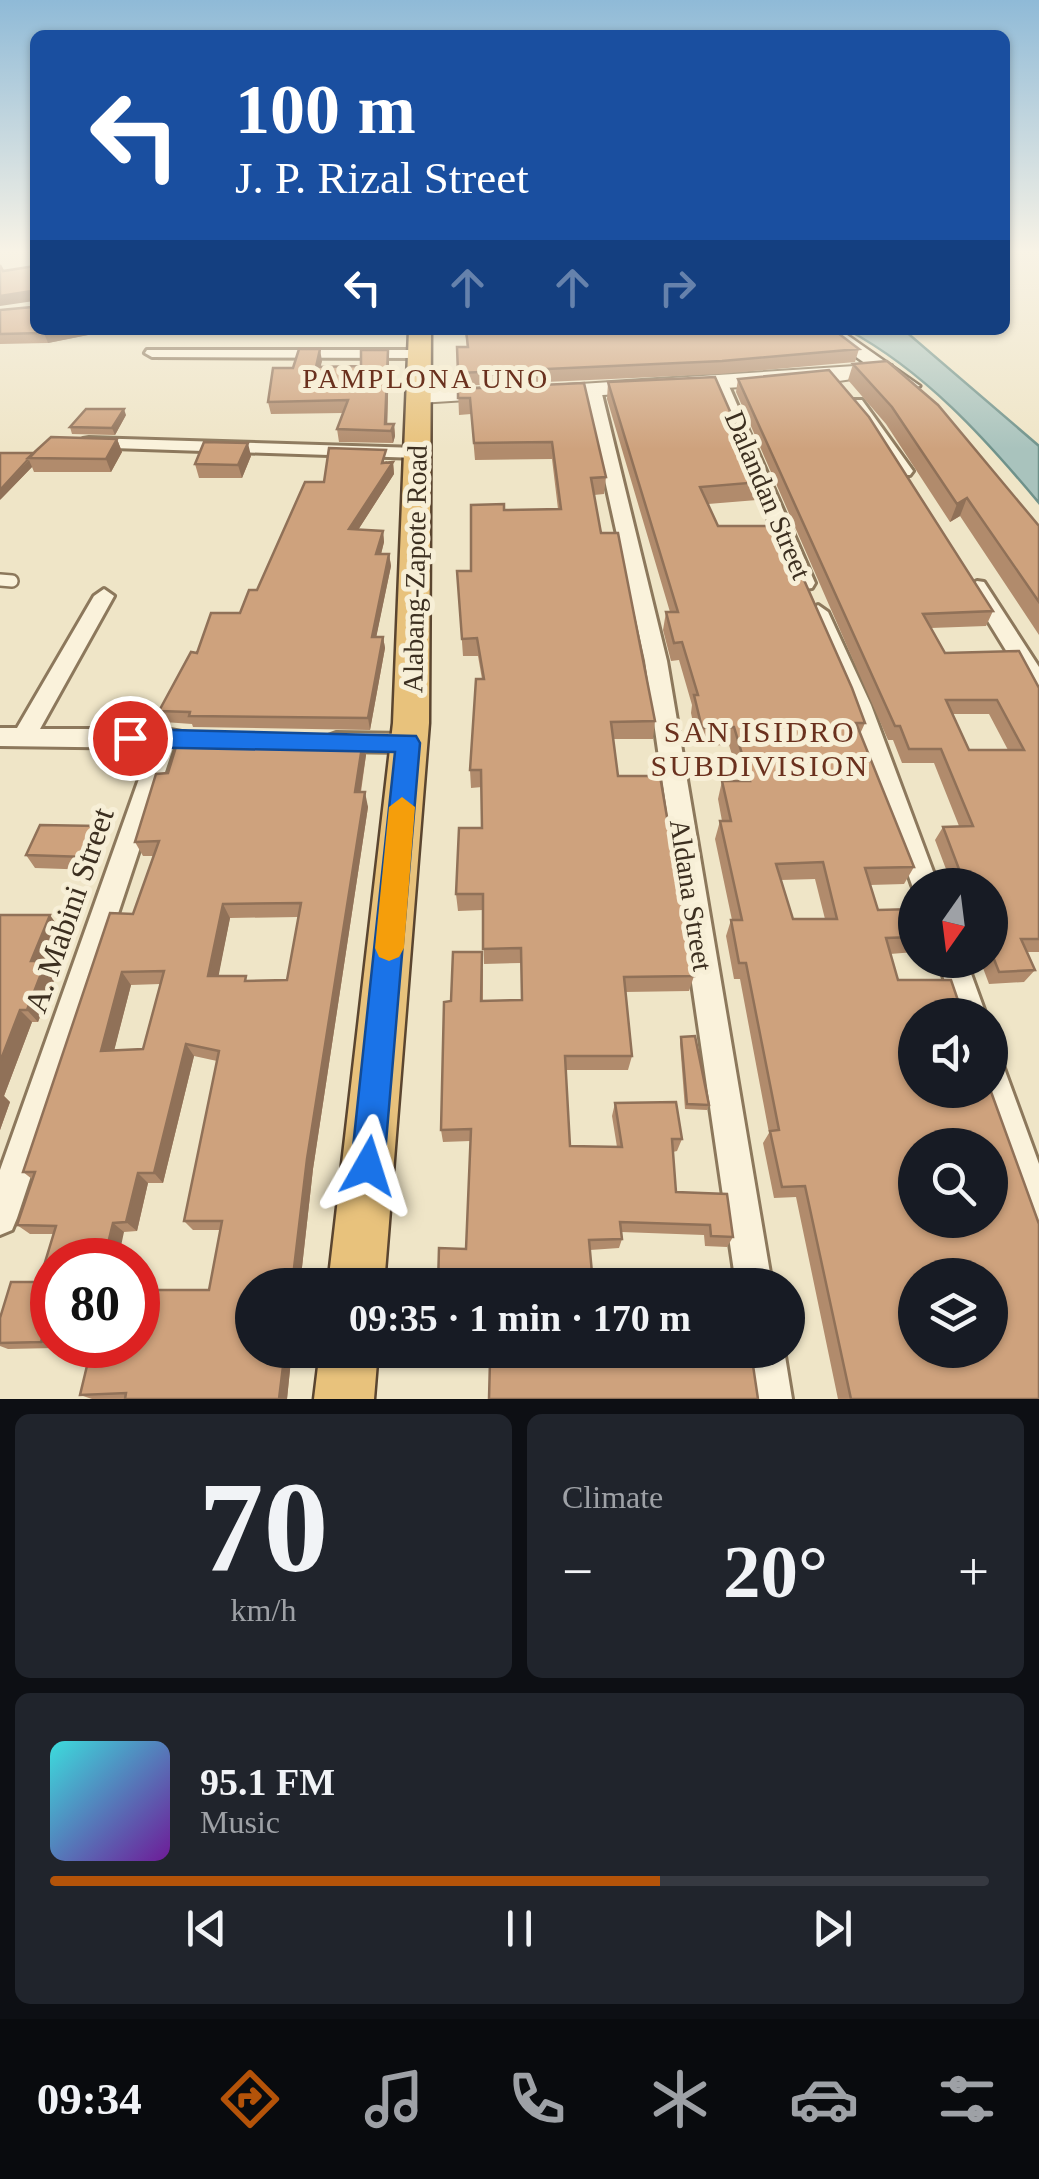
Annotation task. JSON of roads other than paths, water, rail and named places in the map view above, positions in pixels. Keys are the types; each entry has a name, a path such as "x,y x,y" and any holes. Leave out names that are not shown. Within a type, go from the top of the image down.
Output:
{"highway":[{"name":"Alabang-Zapote Road","path":"358,1268 408,743 420,342"},
{"path":"344,1399 347,1368"}],"main road":[{"path":"835,335 888,368 932,405"}],"street":[{"path":"152,353 207,361 420,342"},
{"path":"419,397 720,384 888,368"},
{"path":"832,376 875,426 916,490"},
{"name":"Dalandan Street","path":"720,384 860,704 919,868"},
{"name":"Aldana Street","path":"593,390 656,661 751,1268"},
{"path":"78,442 418,454"},
{"path":"966,569 1039,685"},
{"path":"12,737 104,596"},
{"path":"12,737 203,739"},
{"name":"A. Mabini Street","path":"0,1218 165,738"},
{"path":"317,742 408,743"},
{"path":"1003,1108 1039,1212"},
{"path":"768,1368 773,1399"}],"water":[{"path":"857,335 910,335 1039,446 1039,503 951,407"}],"district":[{"name":"PAMPLONA UNO","path":"426,378"},
{"name":"SAN ISIDRO SUBDIVISION","path":"760,748"}]}
